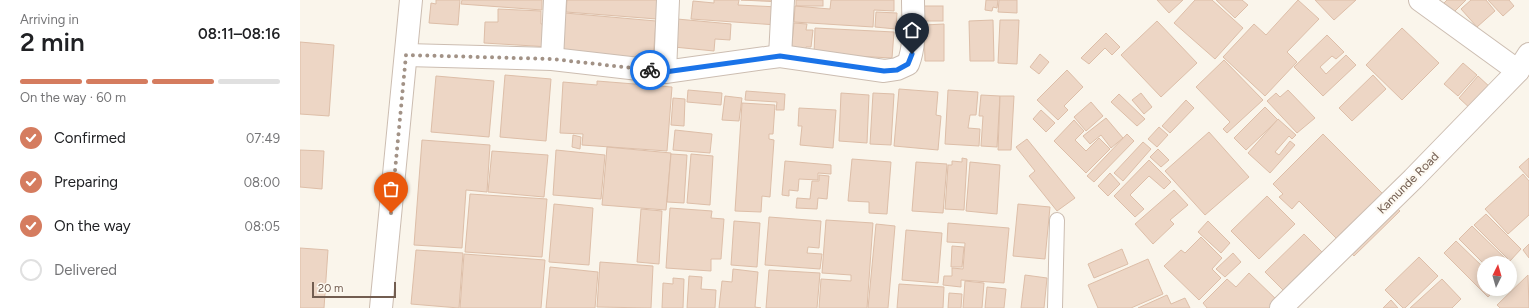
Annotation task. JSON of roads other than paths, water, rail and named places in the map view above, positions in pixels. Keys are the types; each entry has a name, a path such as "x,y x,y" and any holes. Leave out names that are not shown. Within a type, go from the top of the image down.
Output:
{"street":[{"path":"382,308 411,0"},
{"path":"552,59 555,0"},
{"path":"665,72 668,0"},
{"path":"780,56 783,0"},
{"path":"406,55 552,59 665,72 780,56 884,71 897,70 908,64 912,54 914,42 913,0"},
{"path":"1420,0 1523,63"},
{"name":"Kamunde Road","path":"1281,308 1413,179 1523,63"}],"lane":[{"path":"1055,308 1057,220"}]}
